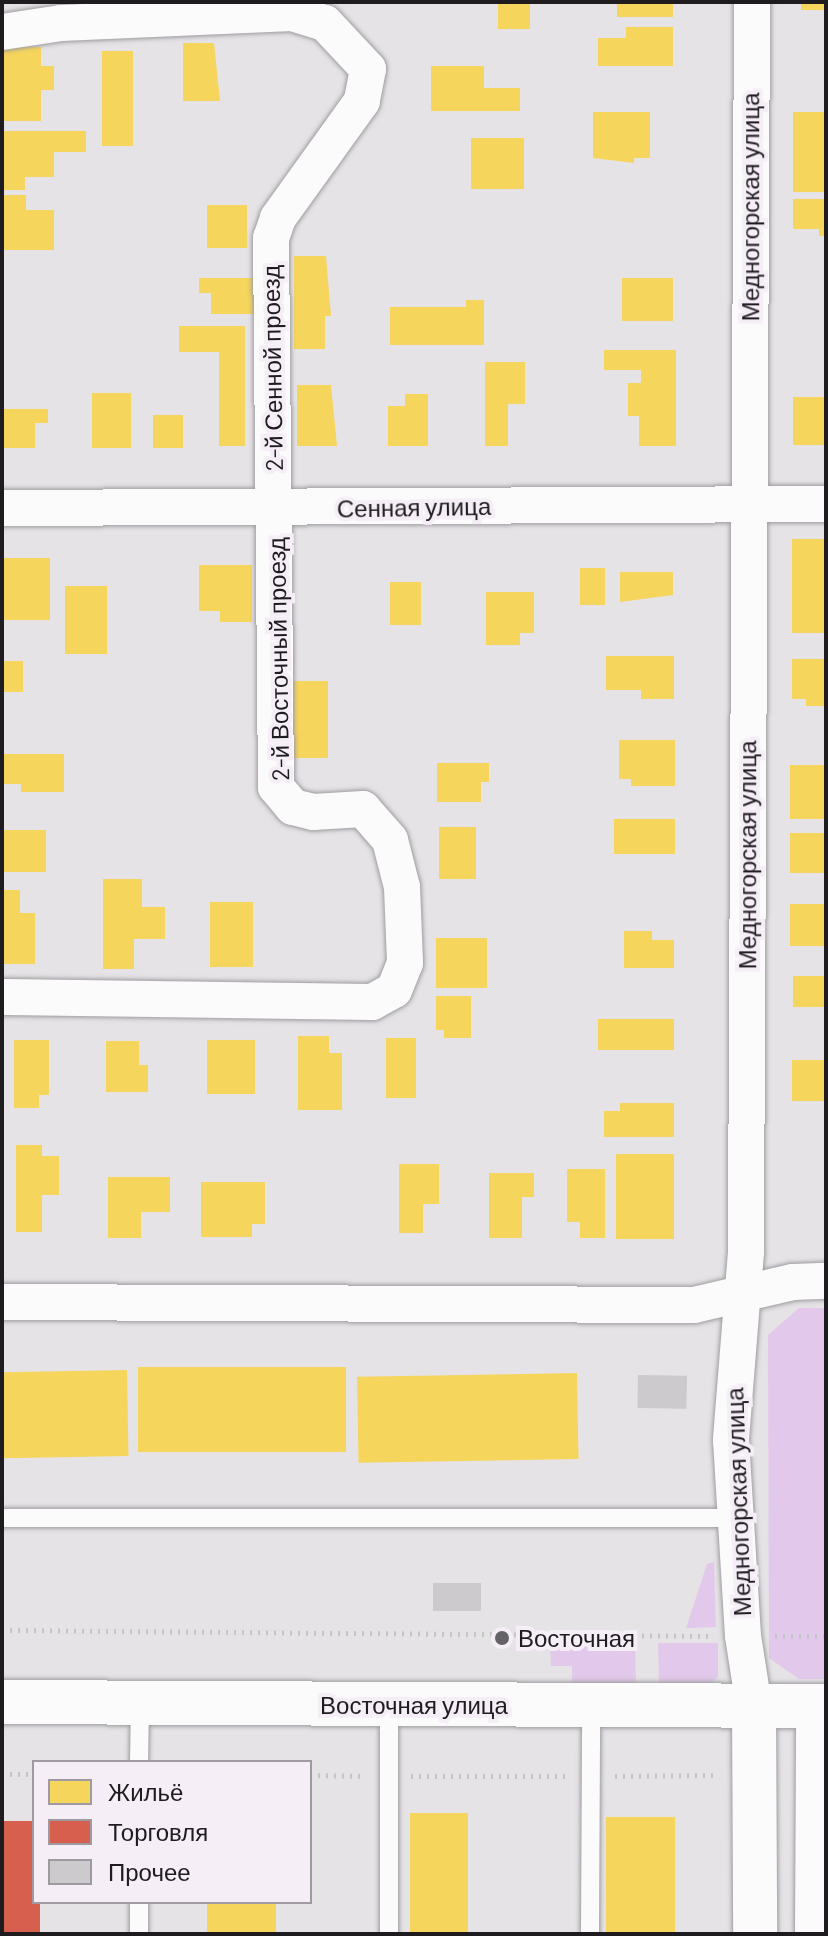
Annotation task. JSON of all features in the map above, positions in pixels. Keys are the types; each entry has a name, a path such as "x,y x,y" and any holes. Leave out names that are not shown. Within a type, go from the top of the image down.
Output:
{"main road":[{"name":"Восточная улица","path":"2,1702 822,1706"},
{"path":"754,1706 755,1934"},
{"path":"817,1934 822,1706"}],"street":[{"name":"Медногорская улица","path":"752,2 744,1293 734,1360 733,1518 743,1636 754,1706"},
{"name":"2-й Сенной проезд","path":"2,32 26,32 61,23 292,13 325,23 368,69 362,101 278,218 271,238 276,509"},
{"name":"Сенная улица","path":"2,508 826,504"},
{"name":"2-й Восточный проезд","path":"2,997 329,999 372,1002 394,990 405,963 402,887 390,840 363,809 313,812 293,807 276,787 276,509"},
{"path":"2,1302 694,1305 744,1293 826,1281"}],"lane":[{"path":"2,1518 733,1518"},
{"path":"139,1760 140,1702"},
{"path":"389,1705 389,1934"},
{"path":"590,1934 591,1706"},
{"path":"139,1904 139,1934"}],"path":[{"path":"2,1630 826,1636"},
{"path":"2,1774 32,1774"},
{"path":"312,1775 721,1775"}],"shaded area":[{"path":"799,1308 826,1308 826,1679 799,1679 769,1658 768,1335"},
{"path":"714,1562 716,1627 686,1628 707,1564"},
{"path":"635,1643 636,1684 572,1685 572,1666 551,1666 550,1644"},
{"path":"658,1643 718,1643 718,1676 710,1685 659,1685"}],"building: Жильё":[{"path":"498,2 530,2 530,29 498,29"},
{"path":"617,2 673,2 673,17 617,17"},
{"path":"801,2 826,2 826,10 801,10"},
{"path":"626,27 673,27 673,66 598,66 598,38 626,38"},
{"path":"183,43 214,43 220,101 183,101"},
{"path":"2,47 41,47 41,66 54,66 54,90 41,90 41,121 2,121"},
{"path":"102,51 133,51 133,146 102,146"},
{"path":"431,66 484,66 484,88 520,88 520,111 431,111"},
{"path":"593,112 650,112 650,158 634,158 634,163 593,158"},
{"path":"793,112 826,112 826,192 793,192"},
{"path":"2,131 86,131 86,152 54,152 54,177 25,177 25,190 2,190"},
{"path":"471,138 524,138 524,189 471,189"},
{"path":"2,195 26,195 26,210 54,210 54,250 2,250"},
{"path":"793,199 826,199 826,236 819,236 819,229 793,229"},
{"path":"207,205 247,205 247,248 207,248"},
{"path":"294,256 326,256 331,316 325,316 325,349 294,349"},
{"path":"199,278 256,278 256,314 211,314 211,293 199,293"},
{"path":"622,278 673,278 673,321 622,321"},
{"path":"466,300 484,300 484,345 390,345 390,307 466,307"},
{"path":"179,326 245,326 245,446 219,446 219,352 179,352"},
{"path":"604,350 676,350 676,446 639,446 639,416 628,416 628,383 641,383 641,370 604,370"},
{"path":"485,362 525,362 525,404 508,404 508,446 485,446"},
{"path":"297,385 331,385 337,446 297,446"},
{"path":"92,393 131,393 131,448 92,448"},
{"path":"405,394 428,394 428,446 388,446 388,406 405,406"},
{"path":"793,397 826,397 826,445 793,445"},
{"path":"2,409 48,409 48,423 35,423 35,448 2,448"},
{"path":"153,415 183,415 183,448 153,448"},
{"path":"792,539 826,539 826,633 792,633"},
{"path":"2,558 50,558 50,620 2,620"},
{"path":"199,565 252,565 252,622 220,622 220,611 199,611"},
{"path":"580,568 605,568 605,605 580,605"},
{"path":"620,572 673,572 673,595 620,602"},
{"path":"390,582 421,582 421,625 390,625"},
{"path":"65,586 107,586 107,654 65,654"},
{"path":"486,592 534,592 534,633 520,633 520,645 486,645"},
{"path":"606,656 674,656 674,699 641,699 641,690 606,690"},
{"path":"792,659 826,659 826,706 806,706 806,699 792,699"},
{"path":"2,661 23,661 23,692 2,692"},
{"path":"293,681 328,681 328,758 293,758"},
{"path":"619,740 675,740 675,786 631,786 631,779 619,779"},
{"path":"2,754 64,754 64,792 21,792 21,784 2,784"},
{"path":"437,763 489,763 489,782 481,782 481,802 437,802"},
{"path":"790,765 826,765 826,819 790,819"},
{"path":"614,819 675,819 675,854 614,854"},
{"path":"439,827 476,827 476,879 439,879"},
{"path":"2,830 46,830 46,872 2,872"},
{"path":"790,833 826,833 826,873 790,873"},
{"path":"103,879 142,879 142,907 165,907 165,939 134,939 134,969 103,969"},
{"path":"2,890 20,890 20,913 35,913 35,964 2,964"},
{"path":"210,902 253,902 253,967 210,967"},
{"path":"790,904 826,904 826,946 790,946"},
{"path":"624,931 652,931 652,940 674,940 674,968 624,968"},
{"path":"436,938 487,938 487,988 436,988"},
{"path":"793,976 826,976 826,1007 793,1007"},
{"path":"436,996 471,996 471,1038 444,1038 444,1030 436,1030"},
{"path":"598,1019 674,1019 674,1050 598,1050"},
{"path":"298,1036 329,1036 329,1053 342,1053 342,1110 298,1110"},
{"path":"386,1038 416,1038 416,1098 386,1098"},
{"path":"14,1040 49,1040 49,1095 39,1095 39,1108 14,1108"},
{"path":"207,1040 255,1040 255,1094 207,1094"},
{"path":"106,1041 139,1041 139,1065 148,1065 148,1092 106,1092"},
{"path":"792,1060 826,1060 826,1101 792,1101"},
{"path":"620,1103 674,1103 674,1137 604,1137 604,1111 620,1111"},
{"path":"16,1145 42,1145 42,1156 59,1156 59,1195 42,1195 42,1232 16,1232"},
{"path":"616,1154 674,1154 674,1239 616,1239"},
{"path":"399,1164 439,1164 439,1204 423,1204 423,1233 399,1233"},
{"path":"567,1169 605,1169 605,1238 580,1238 580,1222 567,1222"},
{"path":"489,1173 534,1173 534,1197 522,1197 522,1238 489,1238"},
{"path":"108,1177 170,1177 170,1212 141,1212 141,1238 108,1238"},
{"path":"201,1182 265,1182 265,1224 252,1224 252,1237 201,1237"},
{"path":"138,1367 346,1367 346,1452 138,1452"},
{"path":"127,1370 129,1456 4,1458 2,1372"},
{"path":"577,1373 579,1459 359,1463 357,1377"},
{"path":"410,1813 468,1813 468,1934 410,1934"},
{"path":"606,1817 675,1817 675,1934 606,1934"},
{"path":"207,1904 276,1904 276,1934 207,1934"}],"building: Торговля":[{"path":"2,1821 32,1821 32,1904 40,1904 40,1934 2,1934"}],"building: Прочее":[{"path":"638,1375 687,1376 686,1409 637,1408"},
{"path":"433,1583 481,1583 481,1611 433,1611"}],"place":[{"name":"Восточная","path":"502,1638"}]}
